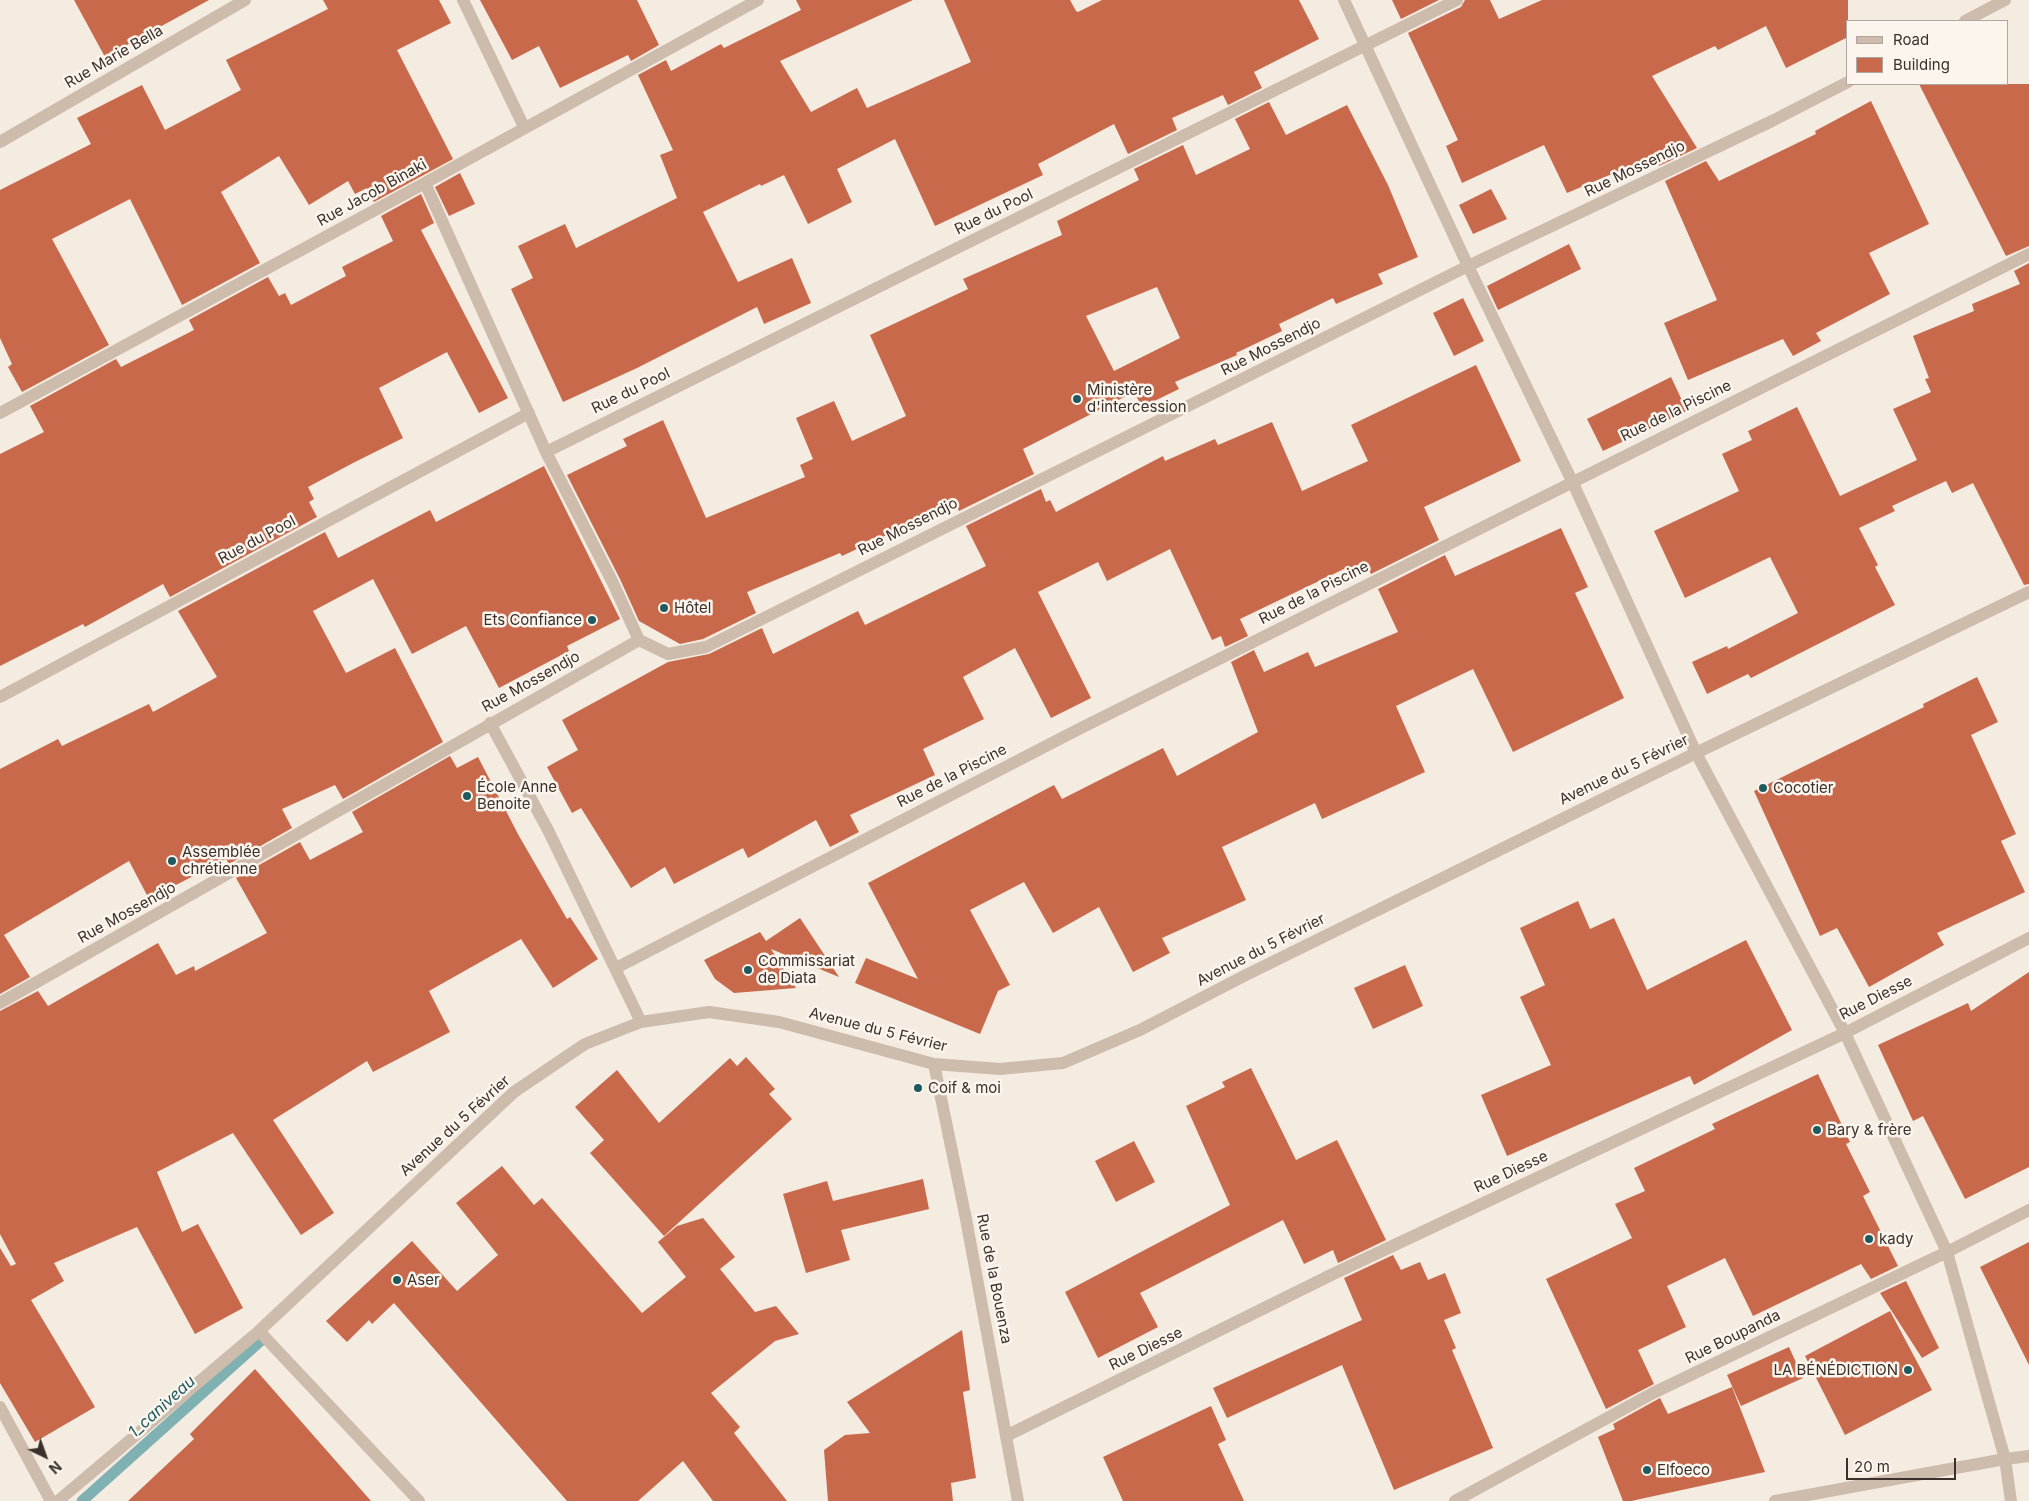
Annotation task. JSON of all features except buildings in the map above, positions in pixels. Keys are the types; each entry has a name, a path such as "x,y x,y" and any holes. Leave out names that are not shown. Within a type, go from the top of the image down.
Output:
{"street":[{"name":"Rue Marie Bella","path":"0,142 245,0"},
{"path":"463,0 524,127"},
{"name":"Rue Jacob Binaki","path":"0,412 425,183 758,0"},
{"path":"1344,0 1468,266 1572,481 1696,753 1845,1032 1947,1252 2005,1459 2011,1501"},
{"name":"Rue du Pool","path":"546,452 1456,0"},
{"path":"1967,20 2006,0"},
{"name":"Rue Mossendjo","path":"0,1003 229,875 490,723 639,640 668,654 706,646 1468,266 1772,122 1846,83"},
{"path":"425,183 546,452 613,583 639,640"},
{"name":"Rue de la Piscine","path":"616,968 1078,729 2029,254"},
{"name":"Rue du Pool","path":"0,697 529,413"},
{"name":"Avenue du 5 Février","path":"58,1501 259,1331 514,1092 585,1044 641,1022 710,1012 779,1022 934,1064 1000,1069 1063,1063 1140,1030 1244,976 1696,753 2029,592"},
{"path":"490,723 548,830 641,1022"},
{"name":"Rue Diesse","path":"1006,1436 1333,1274 1845,1032 2029,938"},
{"name":"Rue de la Bouenza","path":"934,1064 966,1219 1018,1501"},
{"name":"Rue Boupanda","path":"1455,1501 1653,1393 1947,1252 2029,1210"},
{"path":"259,1331 419,1501"},
{"path":"0,1407 51,1501"},
{"path":"1775,1501 2029,1456"}],"waterway":[{"name":"1_caniveau","path":"82,1501 265,1337"}],"place":[{"name":"Ministère d'intercession","path":"1077,399"},
{"name":"Hôtel","path":"664,608"},
{"name":"Ets Confiance","path":"592,620"},
{"name":"Cocotier","path":"1763,788"},
{"name":"École Anne Benoite","path":"467,796"},
{"name":"Assemblée chrétienne","path":"172,861"},
{"name":"Commissariat de Diata","path":"748,970"},
{"name":"Coif & moi","path":"918,1088"},
{"name":"Bary & frère","path":"1817,1130"},
{"name":"kady","path":"1869,1239"},
{"name":"Aser","path":"397,1280"},
{"name":"LA BÉNÉDICTION","path":"1908,1370"},
{"name":"Elfoeco","path":"1647,1470"}]}
